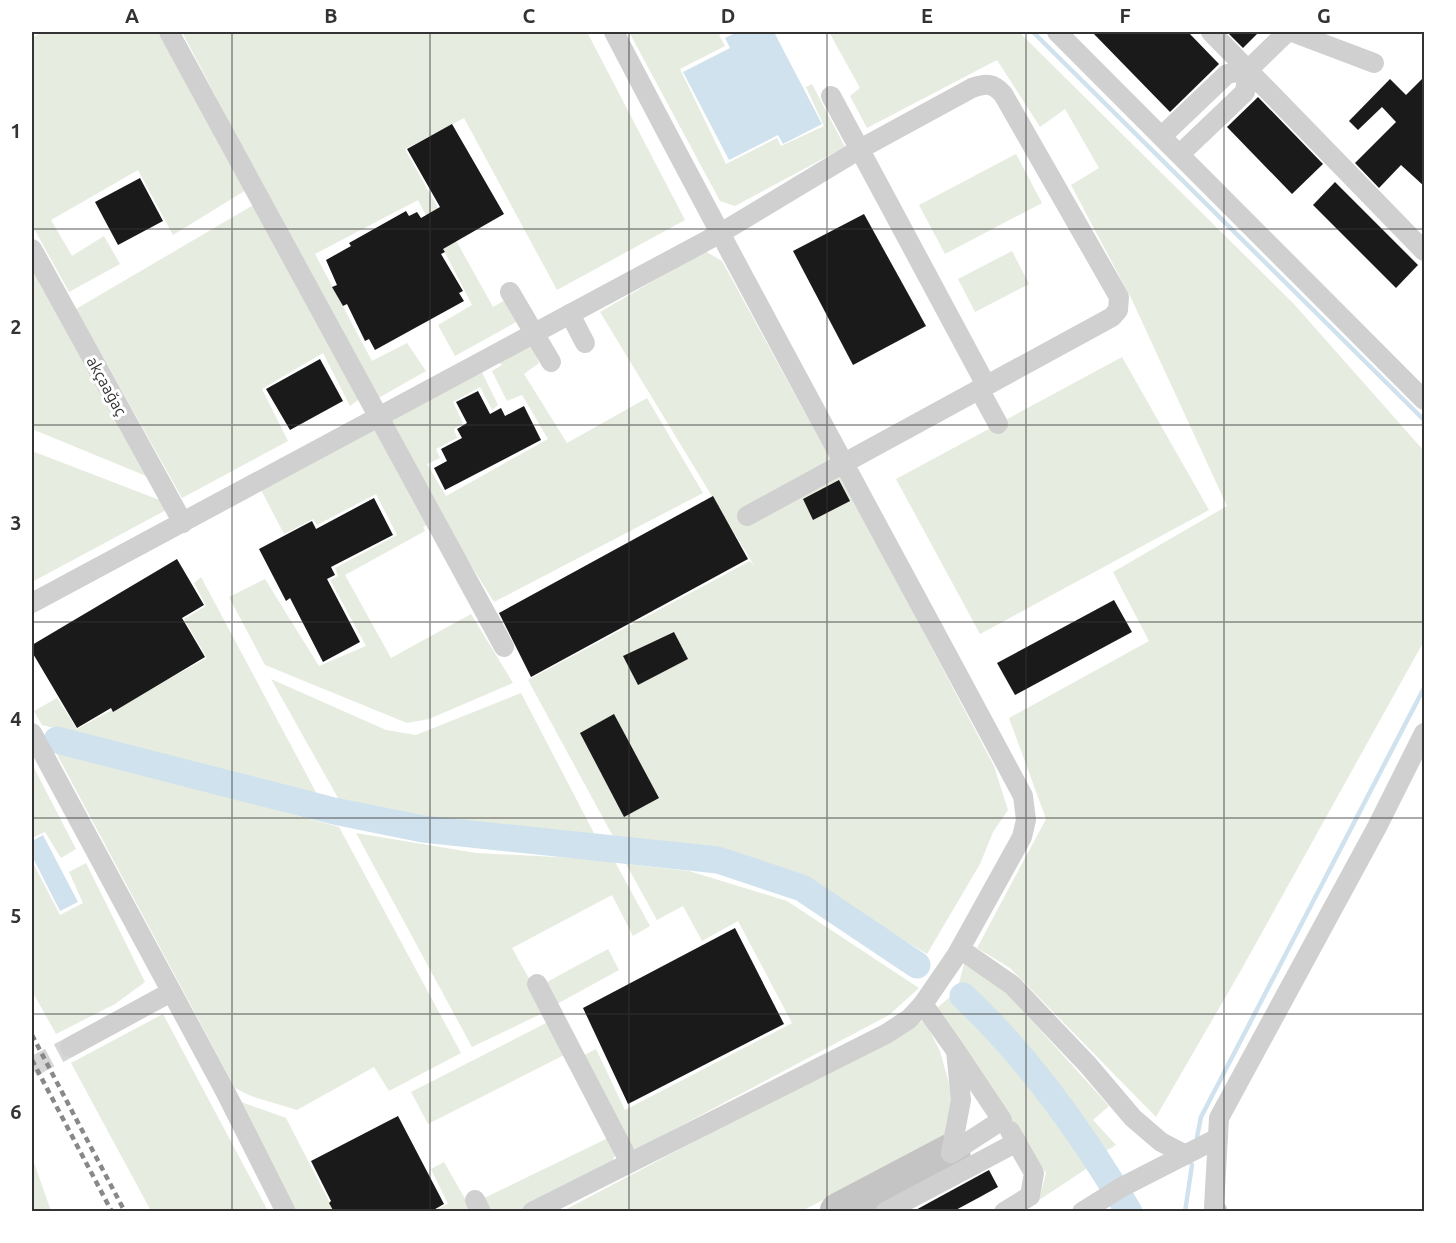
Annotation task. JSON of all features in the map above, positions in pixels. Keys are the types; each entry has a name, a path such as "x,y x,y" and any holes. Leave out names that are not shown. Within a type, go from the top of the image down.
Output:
{"street":[{"path":"169,32 379,417 435,536 504,647"},
{"path":"532,1212 629,1161 886,1034 909,1019 924,1004 960,950 1022,837 1026,820 1023,796 845,462 718,234 614,32"},
{"path":"1057,32 1425,400"},
{"path":"1211,32 1425,250"},
{"path":"1162,136 1227,74 1248,70 1287,32"},
{"path":"1292,32 1374,63"},
{"path":"1180,154 1245,92 1248,70"},
{"path":"32,603 718,234 861,149 972,88 984,84 996,86 1003,94 1119,297 1118,310 1112,317 747,516"},
{"path":"831,96 861,149 983,387 998,424"},
{"name":"akçaağaç","path":"32,249 183,523"},
{"path":"510,292 551,362"},
{"path":"570,314 585,343"},
{"path":"32,733 286,1212"},
{"path":"1218,1212 1214,1208 1219,1118 1377,827 1425,733"},
{"path":"960,950 1012,985 1088,1065 1133,1118 1161,1142 1186,1155"},
{"path":"537,984 629,1161"},
{"path":"70,1047 171,992"},
{"path":"924,1004 1017,1143 1034,1173 1030,1197 1004,1212"},
{"path":"956,1051 962,1100 951,1153 1002,1120"},
{"path":"1090,1206 1218,1138"},
{"path":"885,1212 1017,1143"}],"shaded area":[{"path":"43,32 158,32 246,190 173,235 138,170 51,220 72,256 104,236 120,264 69,292 32,225 32,38"},
{"path":"182,32 587,32 685,220 557,290 464,118 405,149 493,307 505,300 518,321 455,356 438,325 472,305 418,200 315,254 372,361 407,343 426,371 375,400"},
{"path":"629,32 726,32 719,35 725,46 680,69 726,164 777,138 781,146 824,126 806,87 812,84 845,147 735,206 720,201"},
{"path":"829,32 1019,32 1293,303 1424,451 1424,641 1240,972 1156,1117 1010,968 977,948 1046,819 1009,718 1149,641 1113,572 1227,506 1132,300 1071,185 1099,168 1065,109 1040,127 997,60 867,128 850,96 860,88"},
{"path":"1016,154 1042,203 945,254 919,205"},
{"path":"255,204 362,397 350,406 323,353 262,389 288,441 182,498 76,309"},
{"path":"705,251 722,261 886,561 994,766 1008,810 993,832 980,864 927,954 802,878 710,852 615,840 528,680 750,561 755,567 600,312"},
{"path":"1012,251 1029,284 975,312 958,279"},
{"path":"32,260 151,478 32,429"},
{"path":"530,341 539,363 524,374 567,443 647,398 703,493 494,602 446,525 389,421 481,370 498,405 492,410 480,387 453,402 463,423 454,429 457,438 436,449 440,458 427,464 446,496 548,439 522,395 507,401 492,371 502,365 497,360"},
{"path":"1122,357 1209,510 980,634 896,479"},
{"path":"377,426 428,524 423,527 425,531 345,575 391,658 471,614 513,683 429,719 407,723 265,665 229,597 265,579 319,666 366,646 330,580 338,576 335,568 397,535 376,494 317,525 313,519 284,534 260,488"},
{"path":"32,451 162,501 168,509 32,582"},
{"path":"201,577 318,796 42,725 34,711 57,698 77,729 207,658 184,619 206,606 194,583"},
{"path":"271,679 386,730 416,735 521,693 596,837 425,821 342,805"},
{"path":"54,749 339,827 461,1053 389,1091 374,1067 297,1110 251,1096 235,1088"},
{"path":"32,764 76,849 61,858 45,832 32,838"},
{"path":"356,833 476,853 614,860 650,926 633,936 612,895 512,948 547,1011 472,1047"},
{"path":"32,861 60,915 83,903 69,872 86,863 145,982 115,1004 56,1034 32,991"},
{"path":"626,864 689,871 787,901 919,988 889,1015 637,1149 629,1148 582,1056 596,1049 625,1110 792,1023 738,921 702,941 683,906 657,920"},
{"path":"608,949 619,970 557,1004 545,983"},
{"path":"964,964 1005,991 1109,1106 1093,1120 1116,1145 1101,1154 987,1005 959,983"},
{"path":"951,996 995,1036 1092,1165 1039,1200 1046,1173 936,1009"},
{"path":"163,1014 268,1211 151,1211 71,1063"},
{"path":"924,1020 940,1051 956,1108 945,1136 802,1211 561,1212"},
{"path":"548,1022 564,1055 428,1124 411,1092"},
{"path":"241,1102 286,1118 334,1211 296,1211"},
{"path":"608,1138 616,1152 613,1161 521,1211 489,1211 482,1199"},
{"path":"32,1157 51,1211 32,1211"},
{"path":"444,1162 472,1211 433,1211 448,1204 431,1169"}],"water":[{"path":"737,32 774,32 822,124 783,144 778,135 729,160 683,72 730,48 725,38"},
{"path":"43,835 78,902 60,911 32,856 32,841"}],"building":[{"path":"1092,32 1188,32 1219,64 1170,112"},
{"path":"1227,32 1259,32 1243,48"},
{"path":"1425,76 1425,187 1401,165 1379,188 1355,163 1396,122 1382,107 1358,130 1349,121 1390,79 1406,95"},
{"path":"1258,97 1323,164 1292,194 1227,127"},
{"path":"452,124 504,214 443,249 445,252 441,254 463,291 459,293 464,301 375,350 369,339 365,341 347,304 343,306 332,287 337,285 326,260 351,246 349,243 406,211 409,216 417,212 421,218 440,207 407,149"},
{"path":"140,178 163,221 118,245 95,202"},
{"path":"1335,182 1418,265 1396,288 1313,205"},
{"path":"864,214 926,326 853,365 793,251"},
{"path":"320,359 343,401 290,430 266,389"},
{"path":"478,391 490,414 501,408 505,416 524,406 541,440 445,490 434,468 447,461 441,449 462,438 457,429 467,423 456,402"},
{"path":"839,480 850,501 813,520 803,499"},
{"path":"713,496 748,559 531,677 499,613"},
{"path":"374,498 393,535 331,567 335,575 327,579 360,642 323,662 290,598 286,601 259,549 312,521 316,529"},
{"path":"177,559 204,605 182,618 205,657 113,712 111,708 77,728 32,652 32,645"},
{"path":"1114,600 1132,632 1015,695 997,663"},
{"path":"674,632 688,659 638,685 623,656"},
{"path":"614,714 659,798 624,817 580,733"},
{"path":"735,928 784,1024 628,1104 583,1008"},
{"path":"398,1116 444,1204 430,1212 334,1212 311,1161"},
{"path":"989,1170 998,1187 980,1197 952,1212 912,1212"}],"waterway":[{"path":"1033,32 1424,420"},
{"path":"1197,1137 1201,1117 1424,688"},
{"path":"57,740 334,811 423,829 718,860 802,888 917,965"},
{"path":"963,996 1010,1045 1054,1098 1093,1154 1129,1212"},
{"path":"1185,1212 1192,1165"}],"taxiway":[{"path":"839,1212 951,1153"}],"tunnel":[{"path":"32,1067 70,1047"}],"railway":[{"path":"32,1035 125,1212"},
{"path":"32,1060 112,1212"}]}
